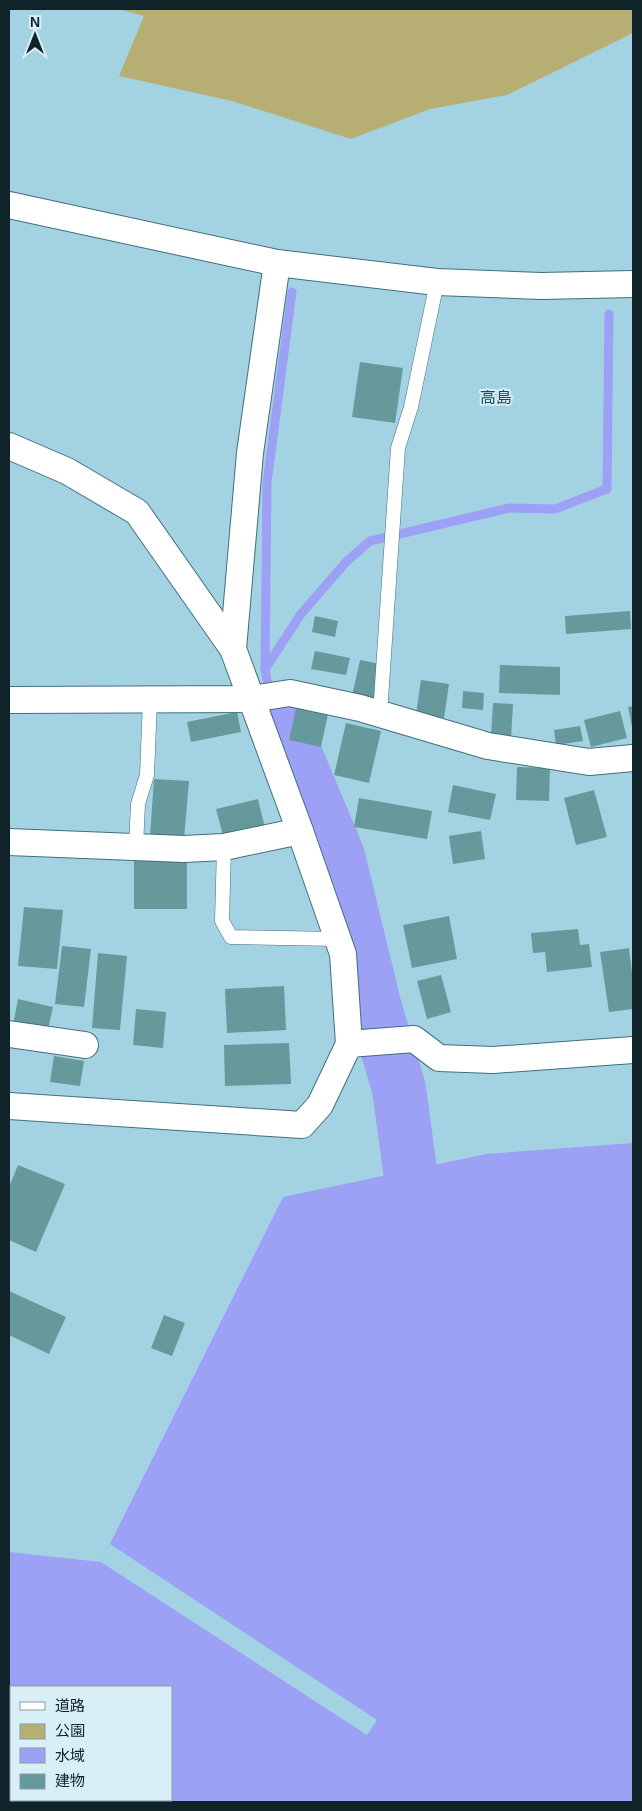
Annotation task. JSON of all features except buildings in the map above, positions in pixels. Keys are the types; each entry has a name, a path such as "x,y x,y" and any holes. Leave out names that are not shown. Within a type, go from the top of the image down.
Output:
{"street":[{"path":"9,205 277,263 437,282 541,286 633,284"},
{"path":"233,649 250,453 277,263"},
{"path":"9,446 68,471 137,512 233,649 343,954 349,1044 320,1105 302,1125 9,1106"},
{"path":"9,700 252,699 290,693 360,708 488,746 589,762 633,758"},
{"path":"9,842 184,849 224,847 300,831"},
{"path":"9,1034 85,1045"},
{"path":"349,1044 414,1039 439,1058 493,1060 633,1050"}],"lane":[{"path":"380,714 398,448 411,407 437,282"},
{"path":"136,847 138,804 148,775 150,700"},
{"path":"224,847 222,921 231,937 338,939"}],"green space":[{"path":"118,9 633,9 633,33 507,95 430,109 351,139 232,101 119,76 144,16"}],"water":[{"path":"633,1143 633,1802 9,1802 9,1552 101,1562 283,1197 486,1154"}],"pier":[{"path":"110,1544 377,1720 367,1735 101,1562"}],"waterway":[{"path":"273,714 265,669 267,483 292,292"},
{"path":"265,669 301,614 346,562 370,541 509,508 555,509 607,489 609,314"},
{"path":"273,714 294,751 338,856 374,1004 399,1089 410,1170"}],"district":[{"name":"高島","path":"496,397"}]}
